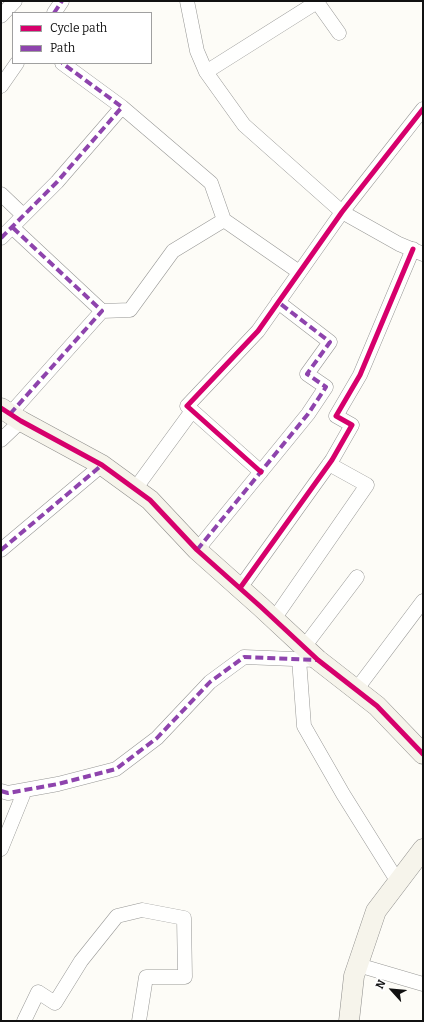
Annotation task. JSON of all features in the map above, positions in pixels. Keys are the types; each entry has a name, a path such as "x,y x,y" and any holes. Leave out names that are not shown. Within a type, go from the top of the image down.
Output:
{"street":[{"path":"1,16 14,1"},
{"path":"55,12 62,1"},
{"path":"186,1 197,51 206,72 244,125 342,212 399,244 418,252 360,375 336,416 352,425 329,464 240,588"},
{"path":"206,72 317,2 339,33"},
{"path":"1,86 16,64"},
{"path":"63,64 122,107 211,183 224,220 298,272"},
{"path":"1,238 57,182 122,107"},
{"path":"260,472 187,406 258,331 298,272 342,212 423,109"},
{"path":"1,194 23,215"},
{"path":"12,227 102,311 130,310 173,251 224,220"},
{"path":"197,550 308,414 326,387 307,374 330,342 278,302"},
{"path":"1,440 11,414 102,311"},
{"path":"135,490 192,410"},
{"path":"11,414 102,464 150,500 197,550 274,619 307,655 377,706 423,754"},
{"path":"1,550 102,464"},
{"path":"274,619 367,484 329,464"},
{"path":"358,577 307,655 304,726 343,794 398,882"},
{"path":"356,690 423,601"},
{"path":"1,791 8,793 58,784 116,769 157,738 210,682 244,657 307,655"},
{"path":"1,849 25,790"},
{"path":"349,1021 354,976 376,911 423,849"},
{"path":"24,1021 38,992 55,1003 81,961 117,916 142,910 184,918 185,977 146,977 139,1021"},
{"path":"358,965 423,984"}],"marked path":[{"path":"55,12 62,1"},
{"path":"1,238 57,182 122,107 63,64"},
{"path":"10,414 102,311 12,227"},
{"path":"197,550 308,414 326,387 307,374 330,342 278,302"},
{"path":"1,550 102,465"},
{"path":"1,791 8,793 58,784 116,769 157,738 210,682 244,657 318,660"}],"cycle path":[{"path":"261,472 187,406 258,331 342,212 423,109"},
{"path":"240,588 332,460 352,425 336,416 360,375 413,249"},
{"path":"1,408 21,421 102,465 150,500 197,550 318,660 377,706 423,754"}]}
